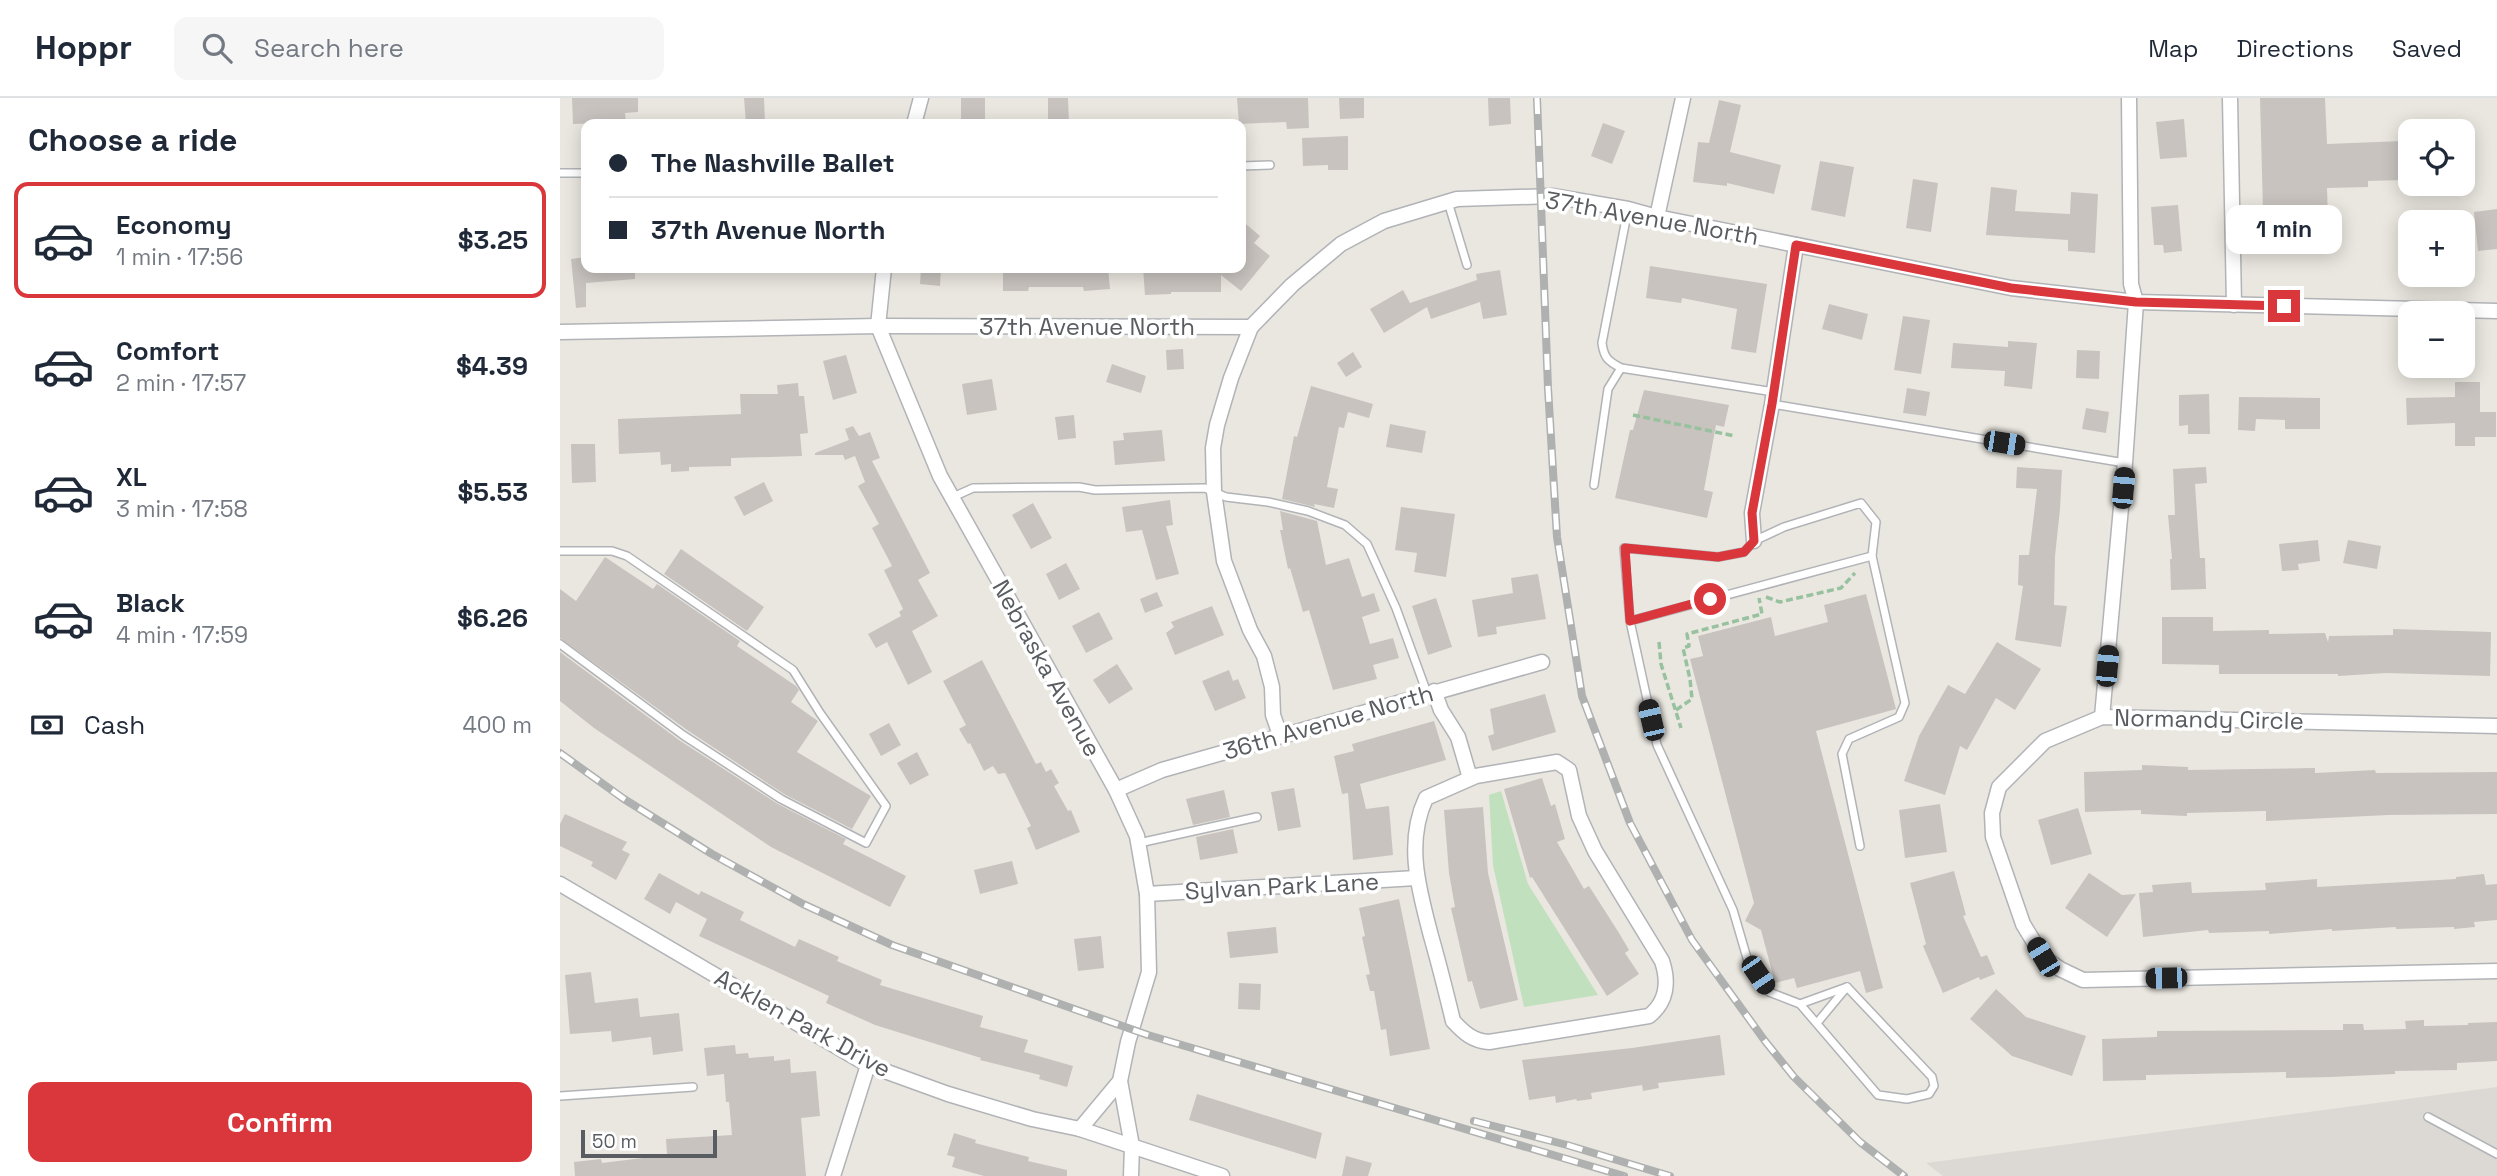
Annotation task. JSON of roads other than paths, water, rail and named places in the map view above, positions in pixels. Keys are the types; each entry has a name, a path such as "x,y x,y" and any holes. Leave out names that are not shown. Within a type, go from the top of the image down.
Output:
{"street":[{"path":"915,119 921,98"},
{"path":"1657,217 1683,98"},
{"path":"2102,717 2125,463 2136,302 2132,284 2129,98"},
{"path":"2230,98 2234,305"},
{"name":"37th Avenue North","path":"560,332 878,326 1251,327 1292,285 1341,244 1384,221 1457,199 1552,196 1628,209 2011,288 2136,302 2497,311"},
{"path":"1754,541 1752,513 1796,245"},
{"name":"Nebraska Avenue","path":"883,273 878,326 940,476 1116,790 1139,843 1147,894 1149,972 1128,1042 1120,1081"},
{"path":"1251,327 1231,378 1217,425 1213,448 1214,492 1224,561 1250,630 1264,656 1272,687 1273,715 1280,735"},
{"name":"36th Avenue North","path":"1116,790 1162,770 1542,662"},
{"path":"1431,692 1458,737 1470,778"},
{"name":"Normandy Circle","path":"2497,726 2102,717 2045,740 1999,787 1992,813 1993,837 2023,924 2043,957 2083,980 2497,971"},
{"path":"1557,762 1569,770 1579,816 1595,851 1662,961 1667,981 1662,1001 1649,1016 1489,1042 1474,1039 1453,1021 1416,878 1415,852 1419,814 1426,798 1470,778 1557,762"},
{"name":"Sylvan Park Lane","path":"1147,894 1416,878"},
{"name":"Acklen Park Drive","path":"560,884 868,1065 948,1094 1032,1119 1080,1129 1222,1176"},
{"path":"834,1176 868,1065"},
{"path":"1080,1129 1120,1081"},
{"path":"1120,1081 1132,1146 1131,1176"}],"lane":[{"path":"1246,166 1270,165"},
{"path":"560,173 581,173"},
{"path":"1447,202 1467,265"},
{"path":"1628,209 1602,343 1608,361 1621,368 2125,463"},
{"path":"1594,485 1608,389 1621,368"},
{"path":"952,498 973,488 1205,488 1226,497 1268,502 1308,511 1345,525 1367,544 1431,692"},
{"path":"1847,988 1932,1077 1934,1086 1929,1094 1907,1098 1878,1095 1800,1004 1769,992 1747,958 1733,910 1657,745 1630,621 1625,548 1718,557 1744,552 1754,541 1784,527 1861,503 1876,522 1872,556 1905,703 1899,717 1849,739 1842,754 1860,846"},
{"path":"560,551 612,551 627,556 793,670 886,806 866,843 781,799 683,735 560,644"},
{"path":"1630,621 1872,556"},
{"path":"1139,843 1256,817"},
{"path":"1800,1004 1847,988"},
{"path":"1817,1023 1847,988"},
{"path":"560,1096 693,1087"},
{"path":"2428,1117 2497,1154"}],"railway":[{"path":"1537,98 1548,388 1557,537 1582,696 1630,823 1692,940 1794,1077 1860,1142 1904,1176"},
{"path":"560,753 624,799 712,854 803,904 892,945 1148,1035 1624,1176"},
{"path":"1474,1121 1670,1176"}]}
